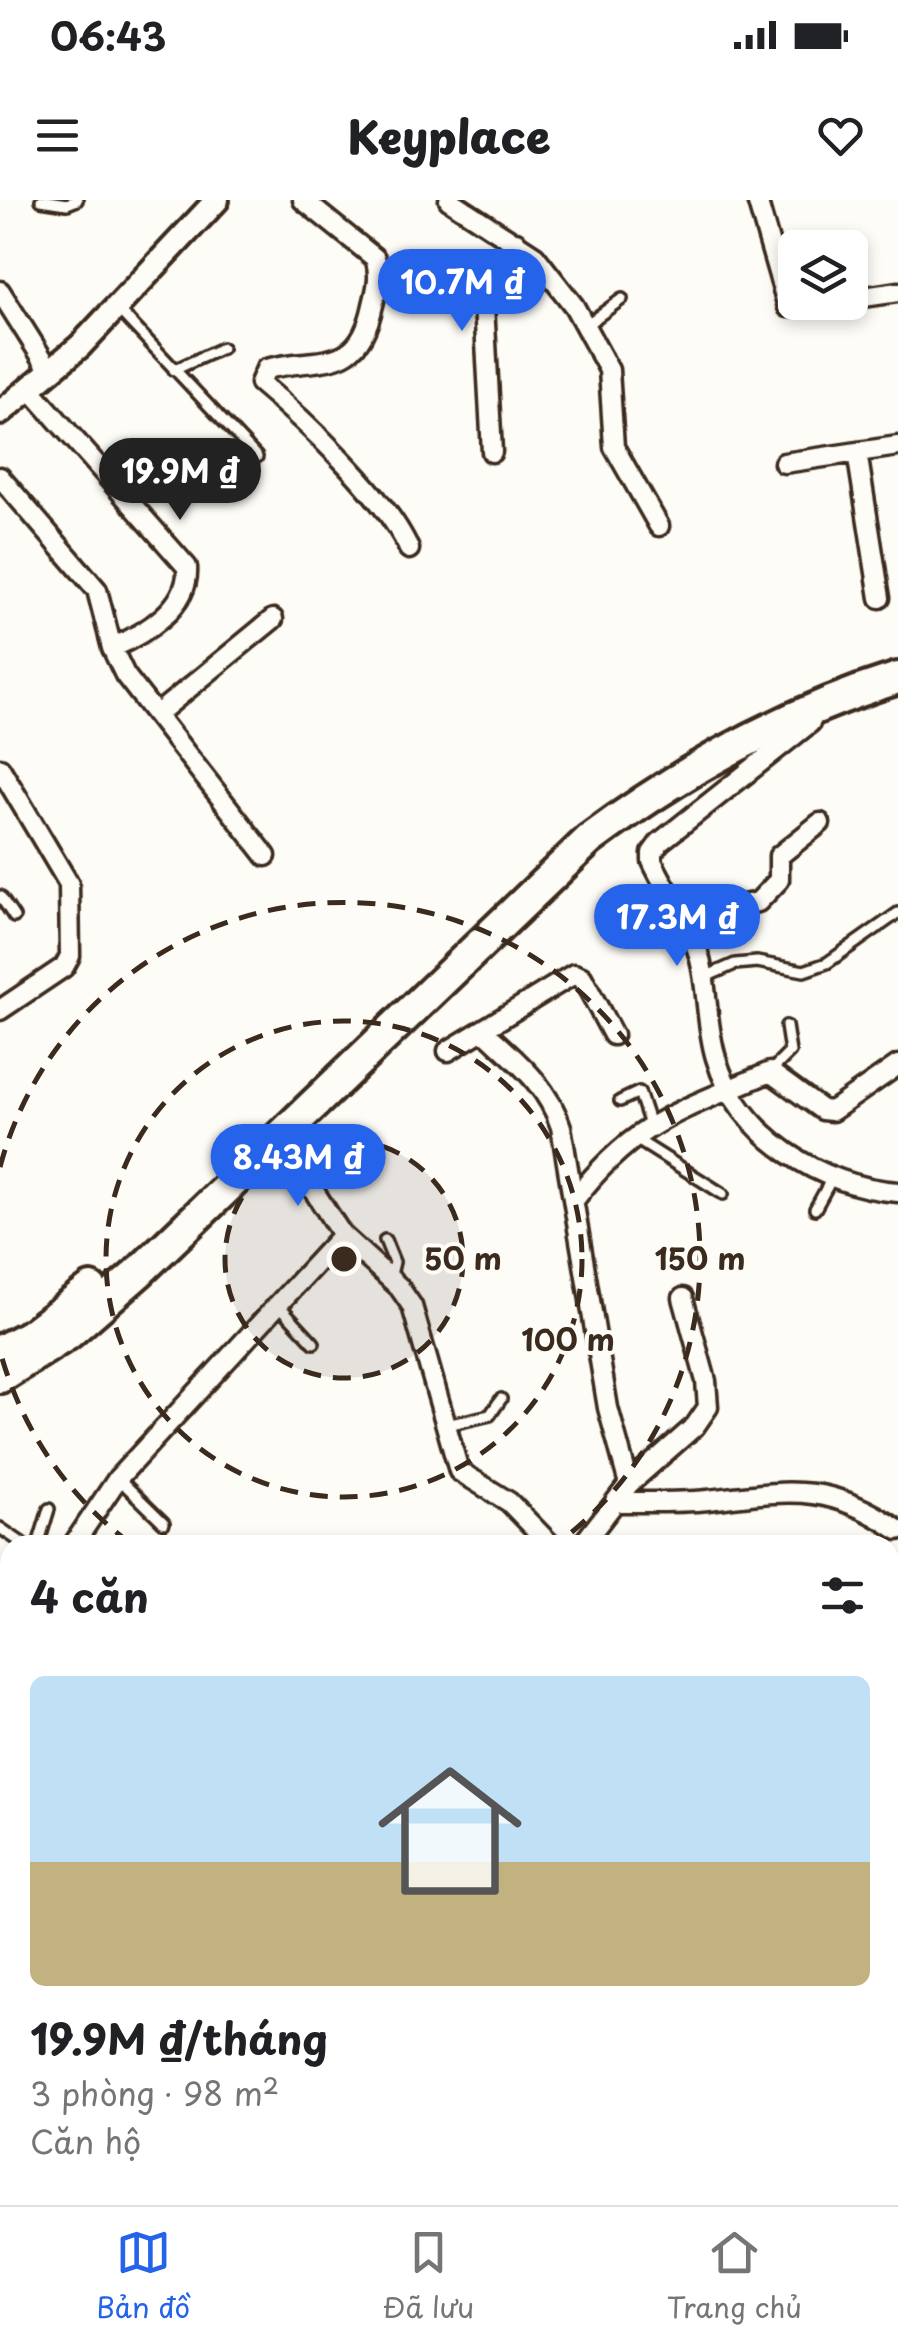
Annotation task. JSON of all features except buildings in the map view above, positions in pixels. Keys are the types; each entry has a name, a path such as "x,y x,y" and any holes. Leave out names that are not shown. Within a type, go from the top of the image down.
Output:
{"highway":[{"path":"0,1352 31,1335 98,1283 236,1158 437,956 589,821 701,746 830,685 898,662"},
{"path":"0,1377 68,1334 138,1273 589,840 646,798 784,720 898,678"}],"street":[{"path":"0,413 50,372 217,200"},
{"path":"302,200 376,258 378,284 367,334 334,361 266,370 260,383 295,412 369,494 409,548"},
{"path":"448,200 467,216 516,242 552,277 586,325 609,370 614,448 659,526"},
{"path":"758,200 778,271"},
{"path":"492,452 483,288 516,242"},
{"path":"0,291 50,372"},
{"path":"868,296 898,292"},
{"path":"30,388 187,567 182,596 148,629 112,648"},
{"path":"784,463 898,446"},
{"path":"857,452 880,598"},
{"path":"0,477 97,590 112,648 125,675 266,856"},
{"path":"156,715 274,620"},
{"path":"818,717 774,748 652,853 664,886 690,931 702,978 709,1031 728,1090 793,1159 869,1190 898,1192"},
{"path":"0,768 72,896 66,928 70,956 64,967 0,1010"},
{"path":"690,931 727,908 758,902 779,880 779,856 820,824"},
{"path":"448,1052 574,974 582,977 613,1036"},
{"path":"483,1030 552,1100 570,1162 600,1365 628,1484"},
{"path":"575,1199 604,1161 650,1124 770,1072 822,1110 832,1111 898,1066"},
{"path":"293,1158 342,1235 390,1279 412,1306 459,1470 509,1502 541,1535"},
{"path":"80,1535 118,1478 342,1235"},
{"path":"590,1535 628,1484 695,1426 708,1407 706,1380 683,1298"},
{"path":"615,1502 670,1502 792,1491 836,1497 898,1530"},
{"path":"599,1525 601,1535"}],"lane":[{"path":"41,200 67,204 78,200"},
{"path":"586,325 622,299"},
{"path":"116,307 257,457"},
{"path":"174,370 222,348"},
{"path":"0,896 14,918"},
{"path":"702,978 735,964 757,962 804,972 827,963 898,913"},
{"path":"770,1072 790,1052 786,1026"},
{"path":"620,1102 639,1092 650,1124"},
{"path":"632,1136 723,1194"},
{"path":"816,1209 832,1178"},
{"path":"385,1240 394,1262 390,1279"},
{"path":"278,1304 314,1343"},
{"path":"445,1426 490,1415 500,1399"},
{"path":"118,1478 164,1523"},
{"path":"41,1535 50,1509"}]}
